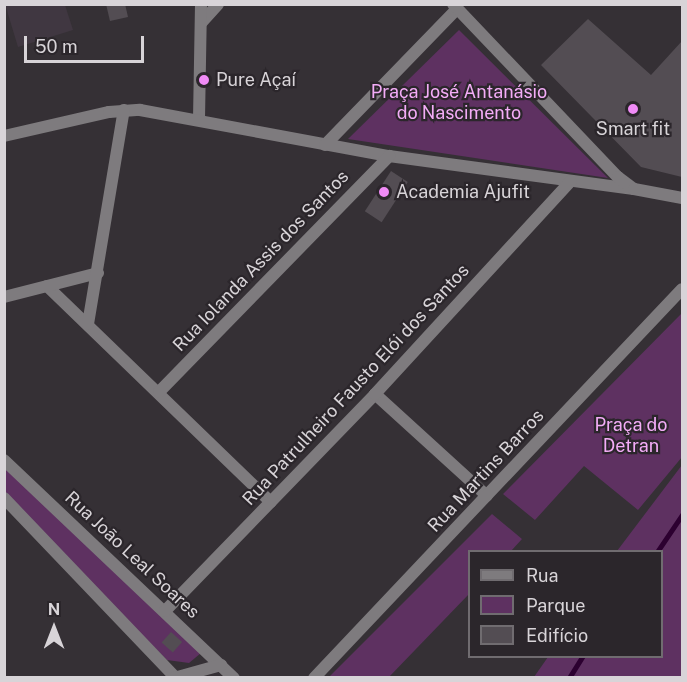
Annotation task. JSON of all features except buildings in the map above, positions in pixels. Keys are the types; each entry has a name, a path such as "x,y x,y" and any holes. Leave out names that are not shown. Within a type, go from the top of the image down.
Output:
{"street":[{"path":"199,120 201,4"},
{"path":"202,22 218,4"},
{"path":"325,145 455,7 618,177 634,189"},
{"path":"4,136 124,110 199,120 389,156 634,189 682,198"},
{"path":"88,324 124,110"},
{"name":"Rua Iolanda Assis dos Santos","path":"159,392 389,156"},
{"name":"Rua Patrulheiro Fausto Elói dos Santos","path":"165,611 375,394 571,181"},
{"path":"4,297 98,273"},
{"path":"47,286 271,502"},
{"name":"Rua Martins Barros","path":"314,678 682,289"},
{"path":"375,394 487,496"},
{"name":"Rua João Leal Soares","path":"4,460 234,678"},
{"path":"4,498 174,677 221,665"}],"shaded area":[{"path":"5,4 65,5 73,30 18,47"}],"green space":[{"name":"Praça José Antanásio do Nascimento","path":"459,30 608,178 348,139"},
{"name":"Praça do Detran","path":"682,313 682,457 638,510 584,466 535,520 503,494"},
{"path":"682,465 682,677 534,677 547,658 663,658 663,550 618,550"},
{"path":"4,467 201,653 189,663 167,660 5,499"},
{"path":"492,514 522,539 512,550 468,550 468,595 389,677 329,677"}],"waterway":[{"path":"658,550 682,515"},
{"path":"569,678 582,658"}],"place":[{"name":"Pure Açaí","path":"204,80"},
{"name":"Smart fit","path":"633,109"},
{"name":"Academia Ajufit","path":"384,192"}]}
